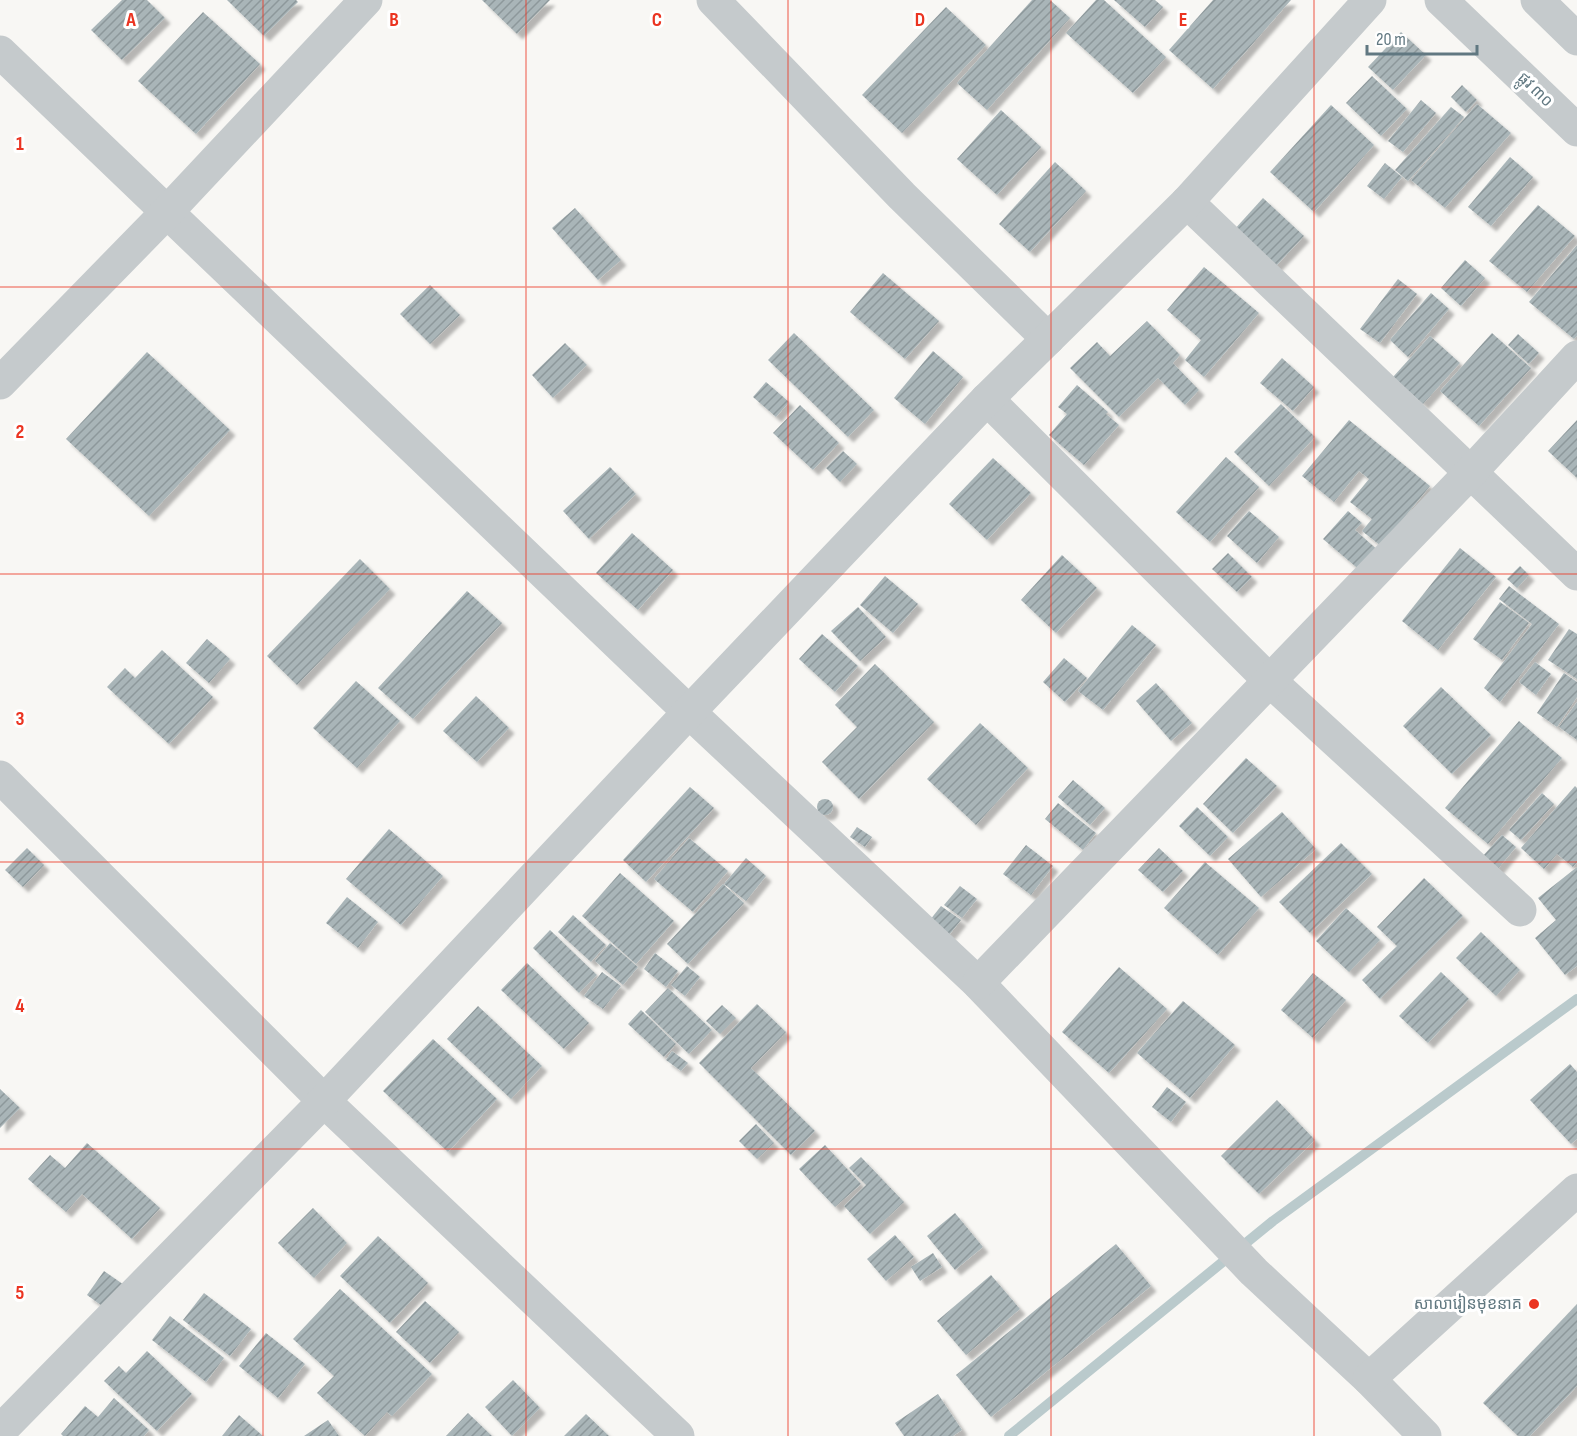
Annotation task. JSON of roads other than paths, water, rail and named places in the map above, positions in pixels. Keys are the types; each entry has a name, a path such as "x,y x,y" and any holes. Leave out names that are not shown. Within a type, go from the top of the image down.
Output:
{"street":[{"path":"0,383 167,212 366,0"},
{"path":"713,0 902,196 1048,339"},
{"path":"0,1431 324,1101 987,399 1187,202 1370,0"},
{"name":"ផ្លូវ ៣០","path":"1441,0 1577,130"},
{"path":"1537,0 1577,39"},
{"path":"0,52 689,712 978,983 1254,1272 1369,1379 1425,1436"},
{"path":"1187,202 1577,574"},
{"path":"978,983 1471,472 1577,357"},
{"path":"987,399 1269,680 1520,910"},
{"path":"0,777 324,1101 678,1436"},
{"path":"1369,1379 1577,1190"}],"waterway":[{"path":"1009,1436 1273,1221 1577,999"}],"place":[{"name":"សាលារៀនមុខនាគ","path":"1534,1304"}]}
